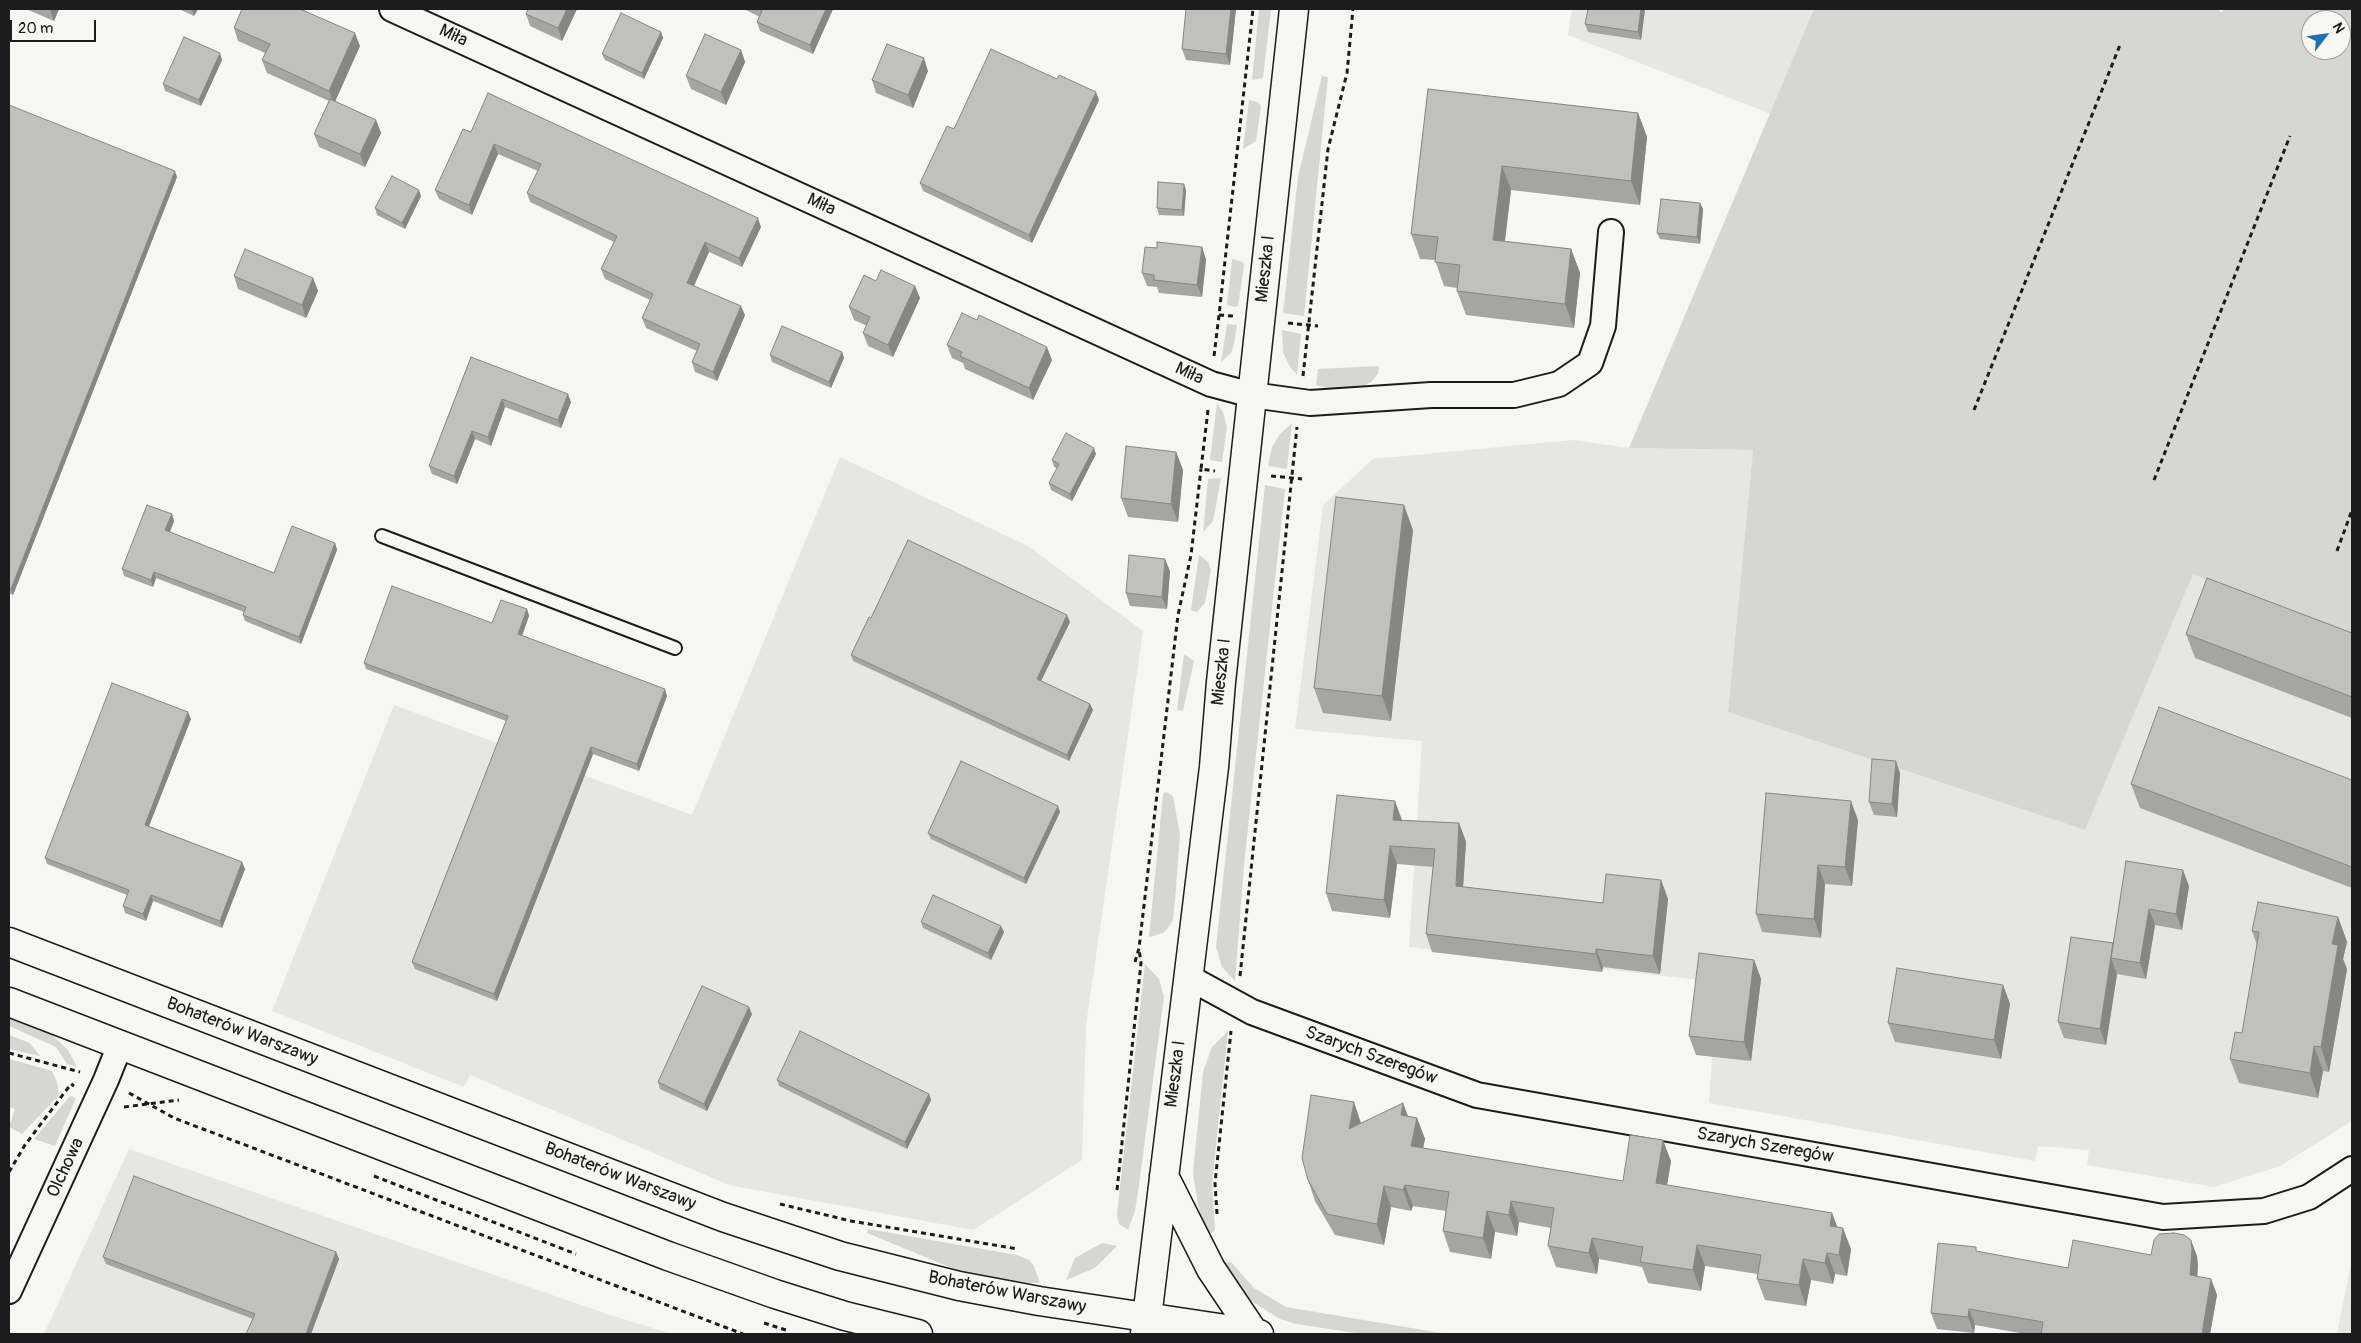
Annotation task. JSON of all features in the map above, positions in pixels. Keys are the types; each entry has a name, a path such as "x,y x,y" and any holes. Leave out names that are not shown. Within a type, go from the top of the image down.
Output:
{"street":[{"name":"Miła","path":"392,9 1211,384 1252,395 1300,402 1431,395 1514,395 1559,384 1590,362 1603,326 1611,232"},
{"name":"Mieszka I","path":"1146,1326 1214,767 1294,9"},
{"name":"Bohaterów Warszawy","path":"9,942 722,1217 840,1256 959,1286 1146,1326 1256,1334"},
{"name":"Szarych Szeregów","path":"1188,977 1252,1012 1477,1095 2163,1217 2264,1211 2309,1197 2352,1168"},
{"path":"9,1002 677,1259 784,1297 918,1334"},
{"name":"Olchowa","path":"9,1291 103,1088 120,1045"},
{"name":"Bohaterów Warszawy","path":"1164,1176 1211,1269 1256,1334"}],"lane":[{"path":"382,536 675,648"}],"path":[{"path":"1217,1222 1215,1183 1231,1029 1238,1004 1247,897 1328,150 1347,73 1353,9"},
{"path":"1974,410 2120,45"},
{"path":"2154,480 2290,136"},
{"path":"1135,962 1139,948 1178,615 1191,555 1202,470"},
{"path":"2337,550 2352,510"},
{"path":"1117,1190 1141,963 1139,948"},
{"path":"9,1053 149,1104 174,1118 743,1334"},
{"path":"9,1172 25,1145 71,1084 103,1088 123,1107 179,1099 188,1103"},
{"path":"370,1174 580,1255"},
{"path":"756,1320 792,1332"}],"shaded area":[{"path":"1259,9 1271,9 1263,78 1252,80"},
{"path":"1572,9 1814,9 1771,114 1568,35"},
{"path":"1814,9 2216,9 2222,12 2224,9 2352,9 2352,641 2193,574 2085,830 1728,712 1753,450 1629,448"},
{"path":"1322,76 1328,77 1304,316 1283,313 1298,177"},
{"path":"1249,100 1258,102 1261,106 1256,141 1243,149"},
{"path":"1232,259 1243,262 1244,266 1238,306 1235,307 1227,305"},
{"path":"1227,324 1237,325 1231,353 1221,362"},
{"path":"1282,330 1301,334 1297,375 1290,367 1283,352"},
{"path":"1379,366 1378,374 1371,382 1363,386 1328,388 1316,385 1318,369"},
{"path":"1217,403 1223,412 1227,427 1222,462 1210,460"},
{"path":"1292,423 1287,469 1268,466 1272,447 1280,434"},
{"path":"1573,440 1629,448 1753,450 1728,712 2085,830 2193,573 2352,641 2352,1121 2280,1166 2214,1187 2087,1165 2089,1150 2038,1146 2035,1161 1709,1103 1717,982 1409,947 1422,741 1295,729 1323,505 1373,459"},
{"path":"840,457 1028,546 1143,631 1086,1025 1082,1160 973,1230 729,1185 470,1075 464,1087 272,1011 394,705 692,815"},
{"path":"1221,478 1213,521 1203,532 1208,479"},
{"path":"1265,485 1285,489 1244,865 1235,981 1222,967 1216,947"},
{"path":"1199,555 1208,562 1211,570 1205,603 1197,612 1191,610"},
{"path":"1184,654 1194,661 1183,711 1177,710"},
{"path":"1166,792 1173,796 1180,835 1173,920 1163,933 1149,937 1163,794"},
{"path":"1145,964 1159,979 1164,997 1135,1211 1128,1230 1119,1224 1117,1214"},
{"path":"9,1018 51,1034 68,1050 77,1067 67,1064 56,1047 9,1026"},
{"path":"1228,1031 1212,1183 1215,1230 1207,1237 1198,1205 1193,1173 1203,1072 1212,1047"},
{"path":"9,1035 30,1043 40,1056 9,1049"},
{"path":"9,1059 52,1071 57,1082 59,1095 22,1134 9,1127 15,1109 9,1107"},
{"path":"70,1096 76,1098 55,1146 34,1139"},
{"path":"129,1149 613,1316 672,1334 44,1334"},
{"path":"868,1229 1017,1255 1029,1260 1034,1266 1040,1283 1025,1283 959,1271 867,1233"},
{"path":"1102,1243 1117,1246 1095,1268 1066,1280 1075,1258"},
{"path":"2352,1259 2352,1334 2337,1334"},
{"path":"1231,1262 1254,1288 1286,1307 1447,1334 1363,1334 1296,1324 1280,1319 1245,1297 1219,1264"}],"building":[{"path":"242,9 300,9 355,33 329,91 262,60 270,44 234,28"},
{"path":"528,9 567,9 558,28 526,14"},
{"path":"759,9 826,9 810,45 757,22 762,11"},
{"path":"1186,9 1231,9 1226,54 1182,49"},
{"path":"1588,9 1641,9 1638,32 1585,24"},
{"path":"621,13 661,32 642,73 602,54"},
{"path":"705,34 741,50 721,92 686,76"},
{"path":"184,37 220,53 199,100 163,84"},
{"path":"887,44 924,58 908,95 872,80"},
{"path":"991,49 1057,79 1059,75 1096,92 1029,235 920,183 947,126 954,129"},
{"path":"1428,89 1638,113 1631,181 1502,166 1493,240 1571,249 1565,304 1457,291 1460,265 1435,262 1438,237 1411,234"},
{"path":"488,93 758,218 739,258 705,242 687,283 741,306 713,372 692,362 700,344 642,318 653,294 601,269 617,236 527,193 541,164 494,144 469,205 435,190 463,129 471,132"},
{"path":"330,99 376,120 360,154 314,134"},
{"path":"9,105 175,171 11,589 9,588"},
{"path":"392,176 419,190 402,223 375,208"},
{"path":"1158,182 1184,184 1182,210 1157,208"},
{"path":"1661,199 1700,203 1697,237 1657,233"},
{"path":"1157,242 1202,247 1197,285 1154,280 1154,275 1142,273 1145,247 1157,248"},
{"path":"245,249 313,278 302,305 234,276"},
{"path":"881,270 915,286 888,345 863,333 870,317 849,307 864,275 876,281"},
{"path":"962,313 977,320 979,315 1047,347 1029,388 960,356 962,352 947,345"},
{"path":"782,326 842,352 829,382 770,355"},
{"path":"471,357 568,394 558,420 502,399 488,437 472,431 454,476 429,466"},
{"path":"1066,433 1094,448 1070,494 1049,483 1059,464 1052,460"},
{"path":"1126,446 1176,452 1171,504 1121,498"},
{"path":"1336,497 1404,505 1382,696 1314,688"},
{"path":"147,505 172,514 165,530 274,573 292,526 335,543 299,637 243,615 246,607 154,572 151,580 122,569"},
{"path":"908,540 1067,615 1037,679 1090,704 1067,755 851,655"},
{"path":"1129,555 1165,559 1162,597 1126,593"},
{"path":"2207,578 2352,633 2352,697 2186,634"},
{"path":"392,586 492,623 501,600 527,609 518,634 665,689 637,764 591,747 494,994 412,962 508,716 364,663"},
{"path":"112,683 188,712 145,825 242,862 220,921 151,895 143,914 123,906 129,890 45,858"},
{"path":"2159,707 2352,780 2352,867 2131,784"},
{"path":"1872,759 1896,761 1892,804 1869,802"},
{"path":"961,761 1058,806 1024,878 928,833"},
{"path":"1766,793 1851,801 1845,867 1818,865 1814,919 1756,914"},
{"path":"1337,795 1395,801 1393,820 1459,823 1456,886 1603,903 1606,874 1661,880 1653,956 1596,949 1596,954 1426,934 1435,849 1390,846 1384,900 1326,893"},
{"path":"2126,861 2183,870 2176,914 2149,909 2140,963 2111,958"},
{"path":"933,895 1001,926 988,953 921,922"},
{"path":"2258,902 2338,917 2332,944 2338,945 2321,1047 2314,1046 2310,1073 2230,1059 2235,1032 2242,1033 2259,932 2252,931"},
{"path":"2071,937 2113,943 2100,1029 2058,1022"},
{"path":"1699,953 1754,960 1744,1042 1689,1036"},
{"path":"1897,968 2003,985 1994,1040 1888,1023"},
{"path":"702,986 749,1007 704,1104 658,1082"},
{"path":"800,1031 929,1094 905,1142 777,1080"},
{"path":"1311,1095 1354,1102 1349,1129 1403,1103 1401,1115 1417,1118 1411,1146 1623,1181 1630,1135 1663,1140 1656,1183 1832,1213 1830,1226 1843,1228 1839,1255 1827,1253 1825,1263 1803,1259 1799,1285 1757,1279 1761,1255 1697,1245 1693,1270 1640,1262 1643,1247 1592,1238 1589,1253 1548,1246 1554,1208 1511,1201 1509,1215 1487,1211 1483,1238 1443,1231 1449,1192 1405,1185 1403,1190 1384,1186 1377,1224 1327,1214 1308,1180 1302,1158"},
{"path":"134,1176 336,1252 306,1334 246,1334 255,1314 103,1257"},
{"path":"2174,1233 2184,1235 2191,1240 2190,1275 2211,1279 2202,1334 2041,1334 2043,1322 1969,1309 1968,1317 1931,1313 1938,1243 1976,1247 1976,1251 2068,1268 2073,1240 2151,1255 2154,1240 2159,1234"}]}
